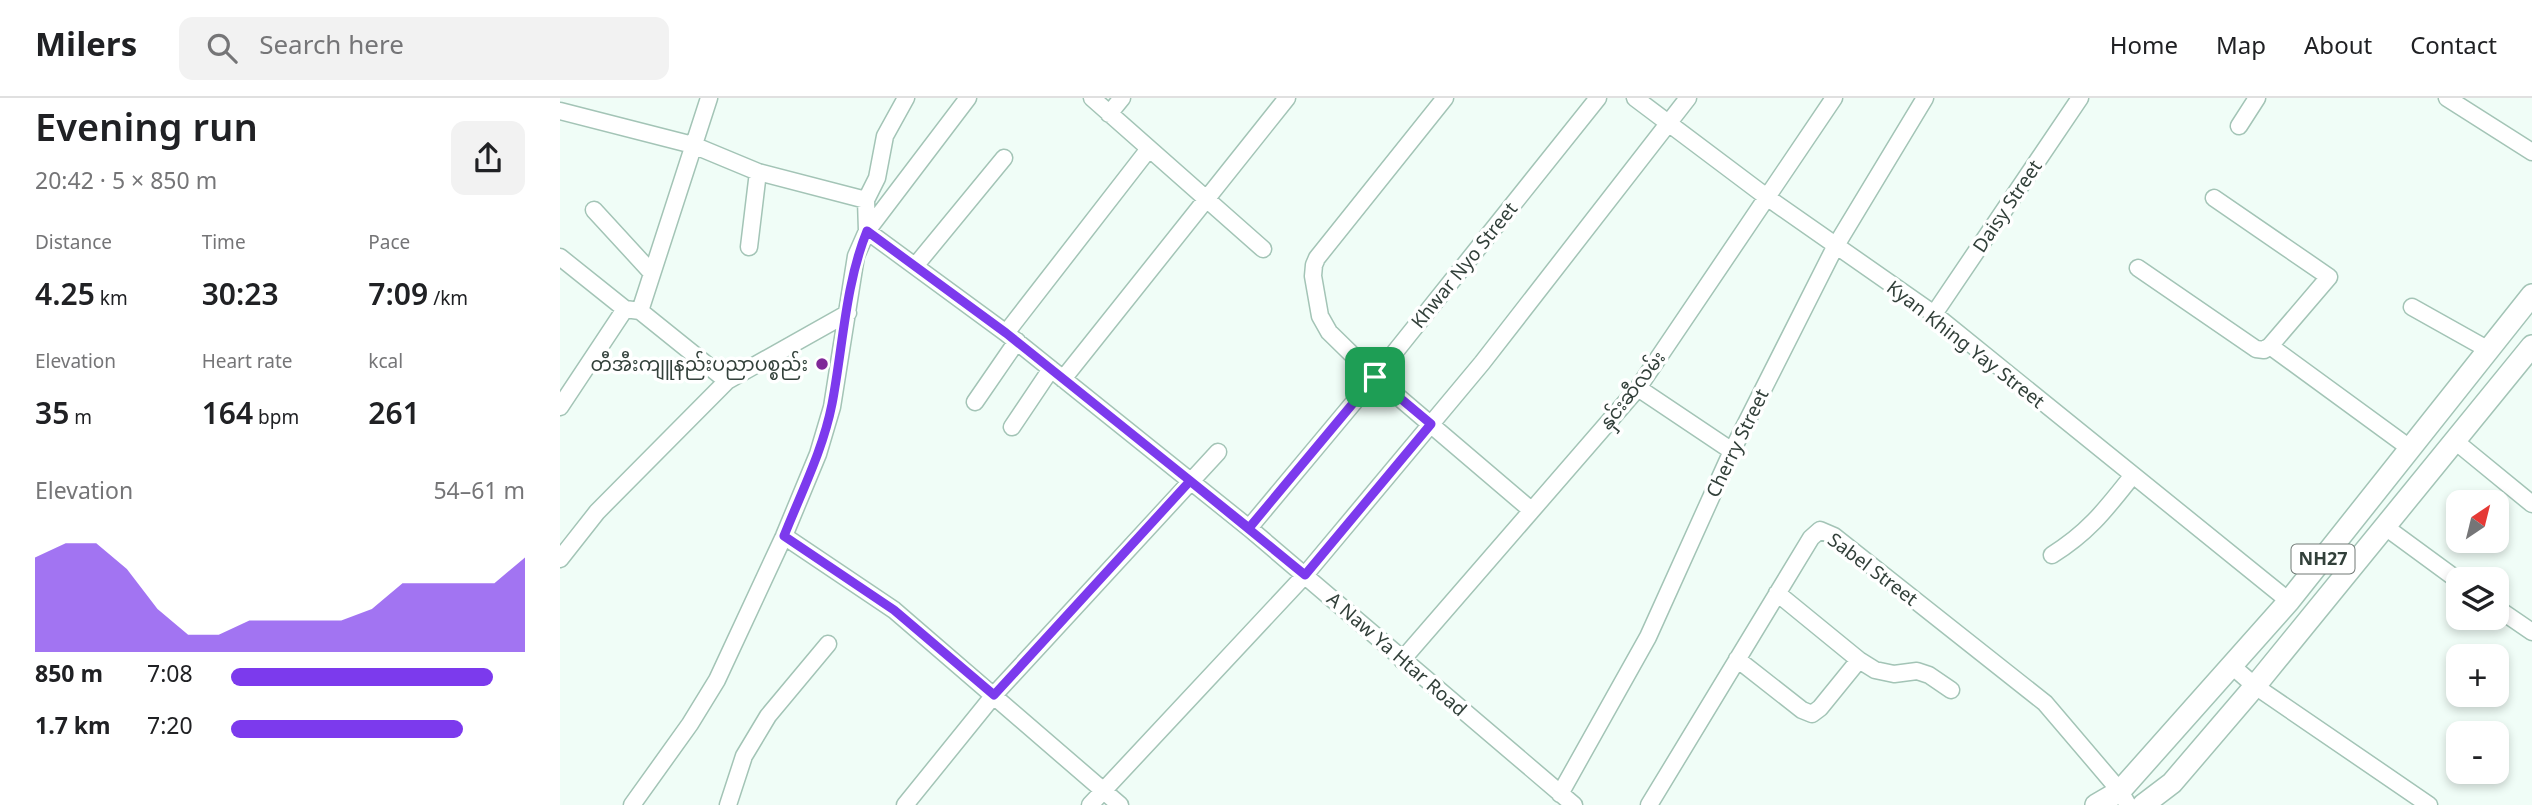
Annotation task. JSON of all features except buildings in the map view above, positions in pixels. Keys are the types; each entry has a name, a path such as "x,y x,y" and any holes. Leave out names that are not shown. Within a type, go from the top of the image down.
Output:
{"highway":[{"name":"NH27","path":"2096,805 2124,798 2289,601 2532,295"},
{"name":"NH27","path":"2143,805 2172,783 2255,686 2532,346"}],"street":[{"path":"560,407 633,310 651,272 709,98"},
{"path":"867,231 866,200 877,178 885,136 906,98"},
{"path":"632,805 690,724 717,680 784,536 818,454 832,407 856,256 867,231 968,98"},
{"path":"1092,98 1263,249"},
{"path":"1109,114 1122,98"},
{"path":"1012,427 1209,199 1287,98"},
{"path":"1445,98 1314,265 1313,276 1321,316 1329,332 1375,377 1531,510"},
{"name":"Khwar Nyo Street","path":"1249,528 1375,377 1598,98"},
{"name":"Kyan Khing Yay Street","path":"1635,98 1835,247 1934,314 2289,601"},
{"path":"1090,805 1305,575 1551,277 1688,98"},
{"name":"နှင်းဆီလမ်း","path":"1402,660 1638,388 1834,98"},
{"name":"Cherry Street","path":"1560,794 1648,636 1732,451 1835,247 1925,98"},
{"name":"Daisy Street","path":"1934,314 2080,98"},
{"path":"2239,126 2257,98"},
{"path":"2448,98 2532,152"},
{"path":"560,111 693,145 758,172 866,200"},
{"path":"975,402 1011,337 1148,150"},
{"path":"916,265 1004,158"},
{"path":"749,247 758,172"},
{"path":"2137,268 2256,349 2264,350 2270,346 2329,277 2214,198"},
{"path":"594,210 651,272"},
{"name":"A Naw Ya Htar Road","path":"867,231 1011,337 1249,528 1574,805"},
{"path":"560,257 726,381"},
{"path":"2412,307 2487,349"},
{"path":"560,559 597,512 726,381 848,313"},
{"path":"2270,346 2411,449"},
{"path":"1638,388 1732,451"},
{"path":"2455,441 2532,504"},
{"path":"905,805 994,695 1218,452"},
{"path":"2052,555 2077,539 2096,522 2133,475"},
{"path":"2384,526 2446,571"},
{"name":"Sabel Street","path":"1649,805 1811,538 1820,530 1834,536 2045,703 2124,798"},
{"path":"784,536 894,610 1120,805"},
{"path":"1777,593 1875,670 1894,674 1917,671 1929,675 1951,690"},
{"path":"2509,616 2532,632"},
{"path":"728,805 744,756 768,716 828,644"},
{"path":"1737,659 1801,710 1811,714 1820,708 1859,660"},
{"path":"2232,666 2408,799 2429,805"}],"place":[{"name":"တီအီးကျူနည်းပညာပစ္စည်း","path":"822,364"}],"route":[{"path":"867,231 1006,333 1249,528 1375,377 1431,424 1305,575 1190,481 994,695 894,610 784,536 818,454 832,407 856,256 867,231"}]}
